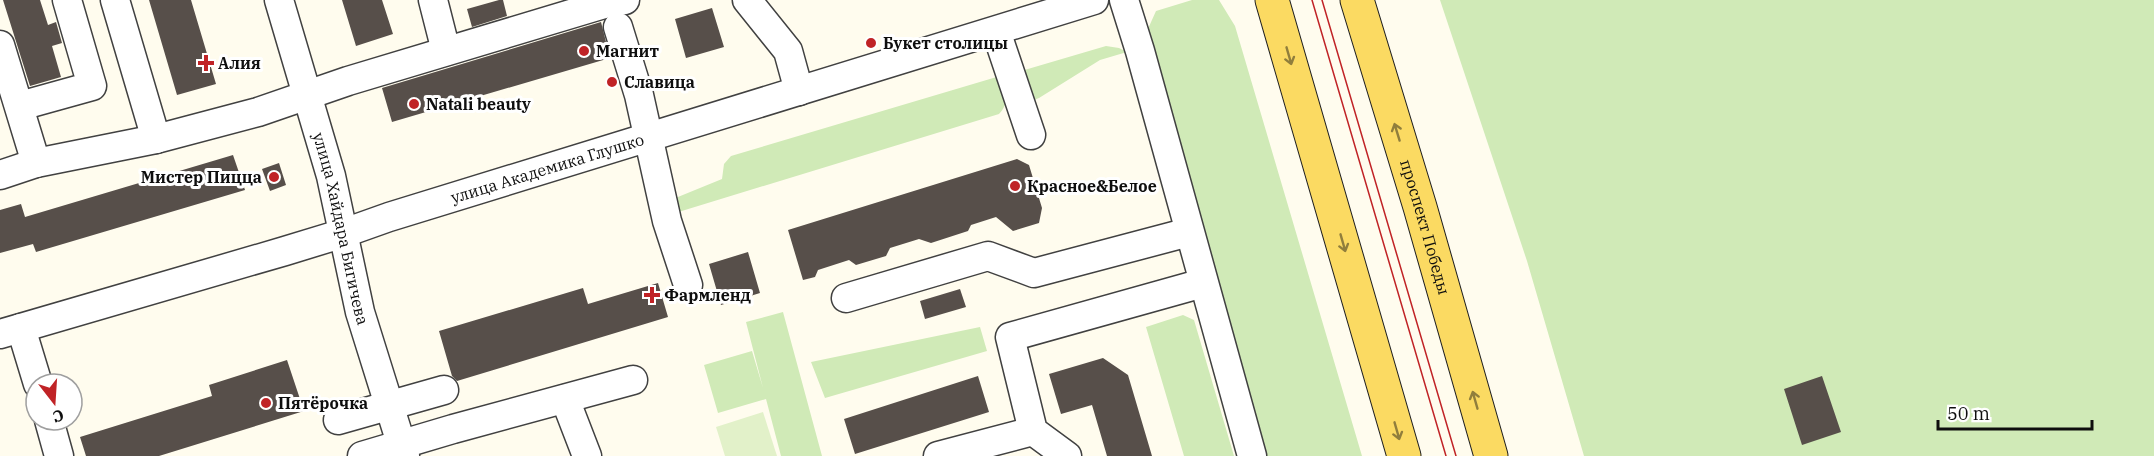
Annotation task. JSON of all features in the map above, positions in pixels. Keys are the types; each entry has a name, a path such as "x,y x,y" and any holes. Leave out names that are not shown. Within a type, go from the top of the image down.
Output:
{"main road":[{"path":"1272,0 1404,456"},
{"name":"проспект Победы","path":"1357,0 1420,207 1491,456"}],"street":[{"path":"20,106 92,86 67,0"},
{"path":"115,0 156,139"},
{"name":"улица Хайдара Бигичева","path":"279,0 309,95 331,176 360,312 403,450"},
{"path":"434,0 446,51"},
{"path":"0,175 36,163 156,139 258,112 446,51 582,10 626,0"},
{"path":"747,0 788,51 799,91"},
{"name":"улица Академика Глушко","path":"10,331 344,233 389,217 1094,0"},
{"path":"1124,0 1252,456"},
{"path":"618,27 639,95 667,221 688,285"},
{"path":"996,31 1031,135"},
{"path":"0,45 36,163"},
{"path":"846,298 988,256 1034,273 1189,232"},
{"path":"1067,456 1033,431 1010,337 1203,283"},
{"path":"10,331 32,372"},
{"path":"362,456 403,450 633,380"},
{"path":"338,420 444,390"},
{"path":"565,399 586,456"},
{"path":"938,456 1033,431"},
{"path":"52,432 59,456"}],"green space":[{"path":"1192,0 1219,0 1235,26 1362,456 1265,456 1147,31 1156,11"},
{"path":"1440,0 2154,0 2154,456 1584,456 1527,261"},
{"path":"1106,46 1127,52 1100,60 1029,102 1014,73"},
{"path":"1000,76 1006,100 999,114 672,214 673,199 722,179 724,164 731,156"},
{"path":"783,312 822,456 781,456 766,399 718,413 704,365 752,351 763,388 746,322"},
{"path":"1183,315 1194,320 1234,456 1184,456 1146,327"},
{"path":"980,327 987,351 825,398 811,362"},
{"path":"763,412 777,456 725,456 716,427"}],"building":[{"path":"3,0 40,0 48,25 56,22 62,43 52,46 61,77 30,86"},
{"path":"149,0 191,0 216,84 177,95"},
{"path":"342,0 382,0 393,34 356,46"},
{"path":"503,0 507,16 472,27 467,9"},
{"path":"712,8 724,47 686,58 675,19"},
{"path":"601,22 610,58 392,122 382,88"},
{"path":"233,155 245,190 36,252 33,244 0,253 0,210 21,204 25,217"},
{"path":"1017,159 1029,165 1042,208 1039,223 1013,231 996,217 971,225 968,231 931,243 919,239 890,248 886,256 856,265 849,260 818,270 815,277 803,280 788,230"},
{"name":"Мистер Пицца","path":"279,163 286,185 270,191 262,169"},
{"path":"748,252 760,293 721,305 709,264"},
{"path":"658,283 668,317 457,381 452,376 439,331 583,288 588,304"},
{"path":"960,289 966,307 925,319 920,301"},
{"path":"1103,358 1128,375 1152,456 1107,456 1092,405 1061,414 1049,374"},
{"path":"287,360 304,411 159,456 86,456 80,437 212,396 209,385"},
{"path":"978,376 989,412 855,454 844,419"},
{"path":"1822,376 1841,432 1802,445 1784,389"}],"tram line":[{"path":"1312,0 1446,456"},
{"path":"1322,0 1456,456"}],"place":[{"name":"Букет столицы","path":"871,43"},
{"name":"Магнит","path":"584,51"},
{"name":"Алия","path":"206,63"},
{"name":"Славица","path":"612,82"},
{"name":"Natali beauty","path":"414,104"},
{"name":"Мистер Пицца","path":"274,177"},
{"name":"Красное&Белое","path":"1015,186"},
{"name":"Фармленд","path":"652,295"},
{"name":"Пятёрочка","path":"266,403"}]}
